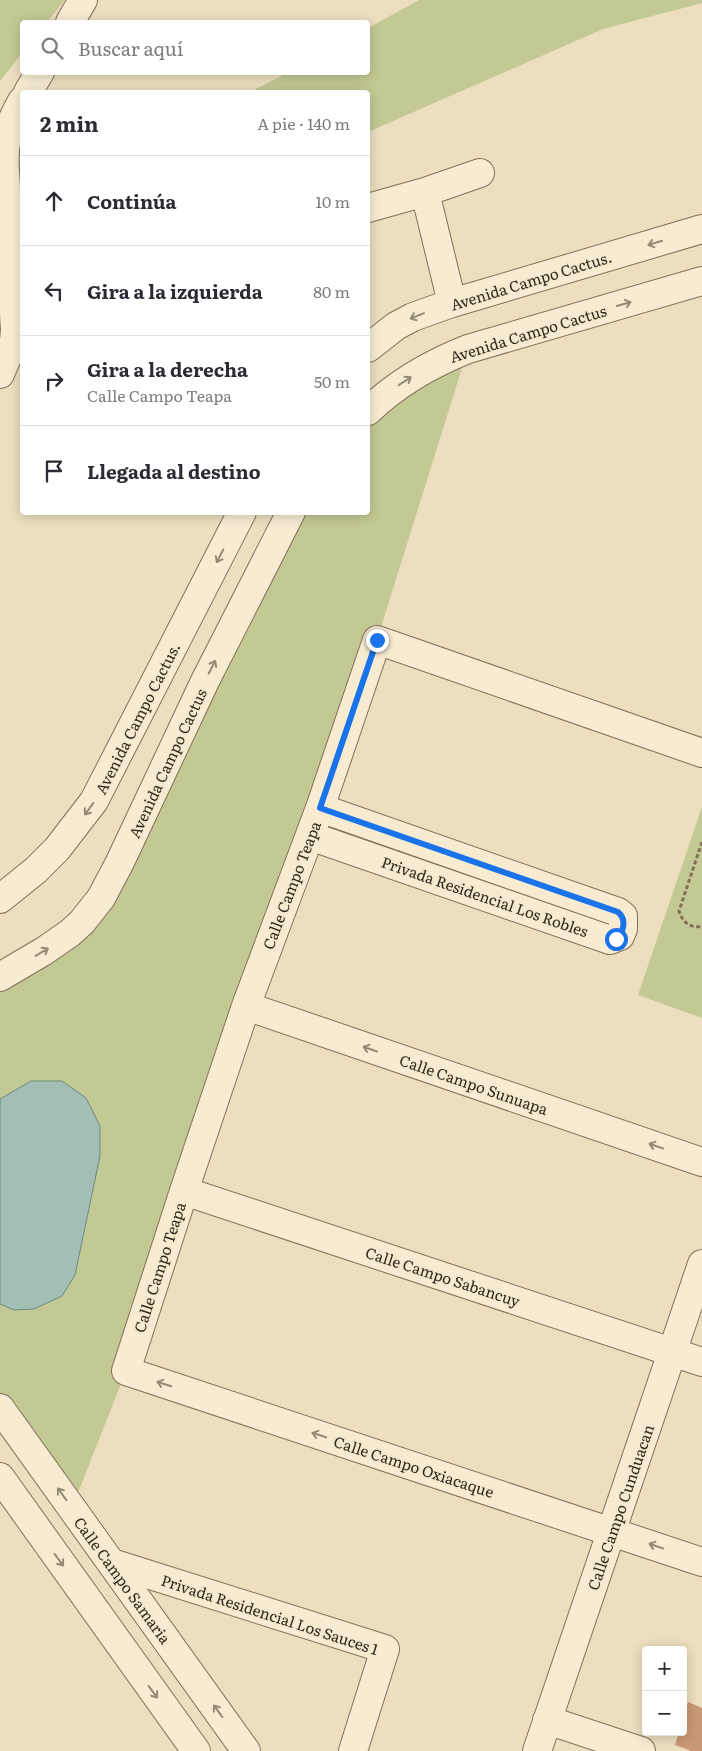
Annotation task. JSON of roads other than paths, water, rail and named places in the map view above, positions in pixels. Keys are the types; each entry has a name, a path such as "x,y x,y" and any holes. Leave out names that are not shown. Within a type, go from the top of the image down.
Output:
{"street":[{"path":"71,20 83,0"},
{"path":"29,90 38,75"},
{"path":"0,374 14,341 8,327 2,177 4,145 20,105"},
{"path":"370,207 425,192 480,173"},
{"path":"425,192 452,303"},
{"name":"Avenida Campo Cactus.","path":"370,346 396,326 452,303 702,229"},
{"name":"Avenida Campo Cactus","path":"370,409 392,389 440,360 702,281"},
{"name":"Avenida Campo Cactus.","path":"0,899 36,870 57,849 94,801 240,515"},
{"name":"Avenida Campo Cactus","path":"0,977 70,933 82,922 101,898 120,862 205,681 289,515"},
{"name":"Calle Campo Teapa","path":"126,1371 246,1006 310,836 377,640 702,753"},
{"name":"Privada Residencial Los Robles","path":"310,836 610,940 620,936 623,929 623,916 618,912 320,808"},
{"name":"Calle Campo Sunuapa","path":"246,1006 702,1162"},
{"name":"Calle Campo Sabancuy","path":"184,1191 702,1362"},
{"name":"Calle Campo Cunduacan","path":"537,1751 702,1264"},
{"name":"Calle Campo Oxiacaque","path":"126,1371 702,1562"},
{"name":"Calle Campo Samaria","path":"0,1408 246,1751"},
{"path":"0,1478 196,1751"},
{"name":"Privada Residencial Los Sauces 1","path":"112,1563 385,1649 353,1751"},
{"path":"548,1720 641,1751"}],"water":[{"path":"31,1081 62,1081 86,1098 100,1126 100,1156 75,1275 62,1296 34,1309 14,1310 0,1304 0,1099"}]}
